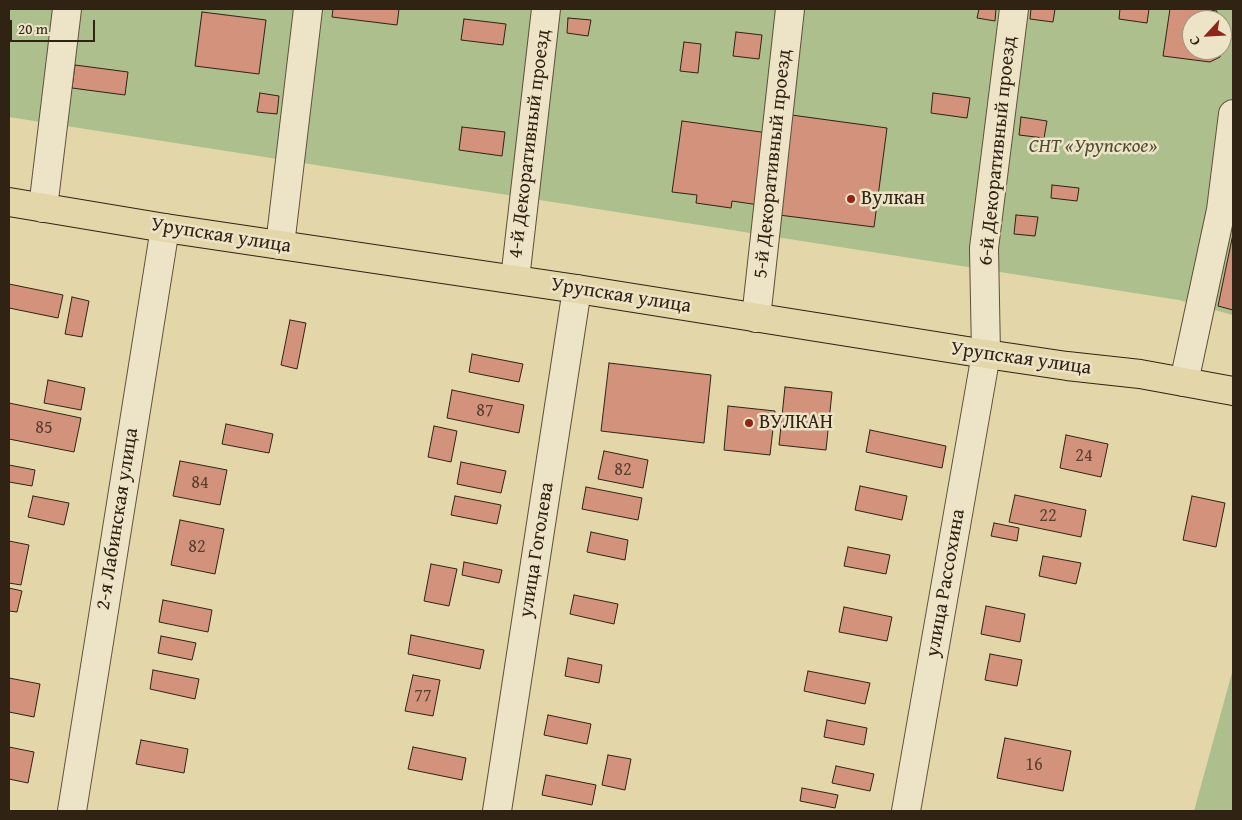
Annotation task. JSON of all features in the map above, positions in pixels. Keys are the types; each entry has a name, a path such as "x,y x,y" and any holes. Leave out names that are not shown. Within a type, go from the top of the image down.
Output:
{"main road":[{"name":"Урупская улица","path":"9,202 165,228 578,289 986,354 1066,366 1140,374 1233,391"}],"street":[{"path":"43,208 67,9"},
{"path":"280,245 308,9"},
{"name":"4-й Декоративный проезд","path":"515,280 546,9"},
{"name":"5-й Декоративный проезд","path":"756,318 790,9"},
{"name":"6-й Декоративный проезд","path":"986,354 984,248 1014,9"},
{"path":"1184,382 1221,210 1233,114"},
{"name":"2-я Лабинская улица","path":"72,811 165,228"},
{"name":"улица Гоголева","path":"497,811 578,289"},
{"name":"улица Рассохина","path":"906,811 986,354"}],"green space":[{"name":"СНТ «Урупское»","path":"9,9 1233,9 1233,315 1179,300 9,117"},
{"path":"1233,669 1233,811 1194,811"}],"building":[{"path":"333,9 399,9 397,25 332,17"},
{"path":"979,9 996,9 995,21 977,18"},
{"path":"1031,9 1055,9 1053,22 1030,19"},
{"path":"1120,9 1149,9 1147,23 1119,19"},
{"path":"1170,9 1210,10 1182,10 1182,58 1163,56"},
{"path":"202,12 266,20 259,74 195,66"},
{"path":"568,18 591,20 588,36 567,33"},
{"path":"464,19 506,24 503,45 461,40"},
{"path":"736,32 762,35 759,59 733,56"},
{"path":"684,42 701,44 698,73 680,71"},
{"path":"1194,60 1214,60 1210,62"},
{"path":"75,65 128,72 125,95 72,88"},
{"path":"260,93 279,96 277,114 257,112"},
{"path":"933,93 970,98 967,118 931,113"},
{"path":"784,114 887,128 874,227 771,214"},
{"path":"1021,117 1047,121 1044,138 1019,135"},
{"path":"682,121 768,133 759,205 732,201 731,208 696,203 697,195 672,192"},
{"path":"462,127 505,132 502,156 459,150"},
{"path":"1052,185 1079,188 1077,201 1051,198"},
{"path":"1016,215 1038,217 1035,236 1014,234"},
{"path":"1233,234 1233,310 1218,306"},
{"path":"9,284 63,295 58,318 9,308"},
{"path":"72,297 89,301 82,337 65,334"},
{"path":"290,320 306,323 297,369 281,365"},
{"path":"472,354 523,364 519,382 469,372"},
{"path":"609,363 711,375 704,443 601,431"},
{"path":"48,380 85,388 81,410 44,403"},
{"path":"785,387 832,392 826,450 779,445"},
{"path":"452,390 524,405 519,433 447,418"},
{"path":"9,403 81,418 74,452 9,439"},
{"path":"728,406 775,411 770,455 724,450"},
{"path":"226,424 273,434 269,453 222,444"},
{"path":"434,426 457,431 451,462 428,457"},
{"path":"870,430 946,446 942,468 866,452"},
{"path":"1066,435 1108,444 1101,477 1060,468"},
{"path":"604,451 648,460 643,488 598,479"},
{"path":"180,461 227,470 220,505 173,496"},
{"path":"461,462 506,471 501,493 457,484"},
{"path":"9,465 35,470 32,486 9,482"},
{"path":"860,486 907,496 902,520 855,510"},
{"path":"586,487 642,498 638,520 582,509"},
{"path":"1015,495 1086,510 1081,537 1009,522"},
{"path":"33,496 69,503 64,525 28,517"},
{"path":"455,496 501,505 497,524 451,515"},
{"path":"1192,496 1225,503 1216,547 1183,540"},
{"path":"180,520 224,529 215,574 171,565"},
{"path":"994,523 1019,528 1017,541 991,536"},
{"path":"591,532 628,540 625,560 587,552"},
{"path":"9,541 29,545 21,585 9,583"},
{"path":"848,547 890,555 886,574 844,566"},
{"path":"1043,556 1081,563 1076,584 1039,576"},
{"path":"464,562 502,570 499,583 462,575"},
{"path":"431,564 457,569 449,606 424,601"},
{"path":"9,588 22,591 17,612 9,611"},
{"path":"574,595 618,604 614,624 570,614"},
{"path":"163,600 212,610 208,632 159,622"},
{"path":"986,606 1025,614 1020,642 981,634"},
{"path":"844,607 892,617 887,641 839,632"},
{"path":"411,635 484,650 480,669 408,654"},
{"path":"161,636 196,643 192,660 158,653"},
{"path":"990,654 1022,660 1017,686 985,680"},
{"path":"568,658 602,665 599,683 565,676"},
{"path":"153,670 199,679 195,699 150,689"},
{"path":"808,671 870,683 865,704 804,691"},
{"path":"413,675 440,680 433,716 405,711"},
{"path":"9,678 40,684 34,717 9,712"},
{"path":"548,715 591,724 587,744 544,735"},
{"path":"827,720 867,728 864,745 824,737"},
{"path":"1005,738 1071,751 1063,791 997,778"},
{"path":"141,740 188,749 184,773 136,764"},
{"path":"9,747 34,752 28,783 9,779"},
{"path":"413,747 466,758 462,780 408,769"},
{"path":"608,755 631,759 625,790 602,785"},
{"path":"836,766 874,774 870,791 832,783"},
{"path":"546,775 596,785 592,805 542,795"},
{"path":"802,788 838,795 835,808 800,801"}],"place":[{"name":"Вулкан","path":"851,199"},
{"name":"ВУЛКАН","path":"749,423"}]}
